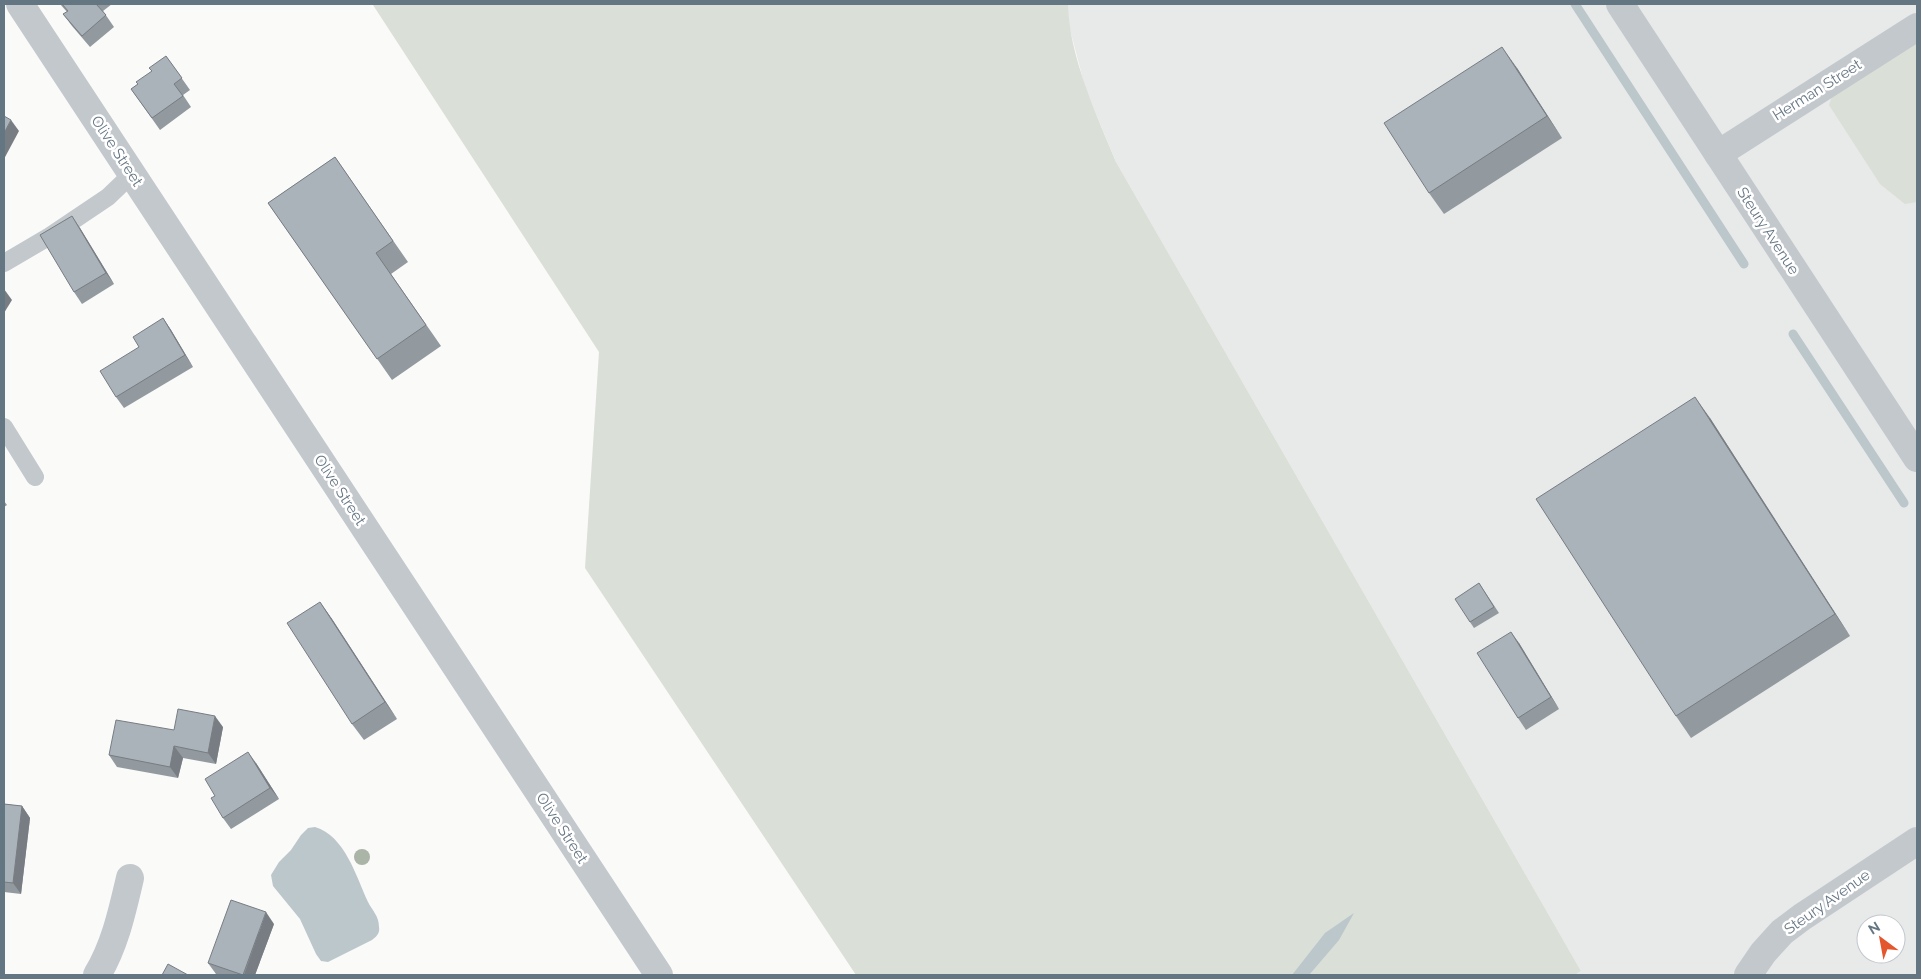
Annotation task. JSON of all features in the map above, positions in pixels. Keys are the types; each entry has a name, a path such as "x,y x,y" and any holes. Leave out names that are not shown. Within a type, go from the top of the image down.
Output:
{"street":[{"name":"Olive Street","path":"20,4 659,975"},
{"name":"Steury Avenue","path":"1620,4 1917,458"},
{"name":"Herman Street","path":"1718,154 1917,27"},
{"name":"Steury Avenue","path":"1748,975 1762,952 1782,932 1917,840"},
{"path":"97,975 106,960 118,927 130,878"}],"lane":[{"path":"4,263 50,236 101,202 132,174"},
{"path":"4,426 35,477"}],"shaded area":[{"path":"1068,4 1917,4 1917,975 1575,975 1581,971 1116,162 1085,87 1068,22"},
{"path":"1068,4 1073,44 1078,64 1116,162 1581,971 1575,975 856,975 585,568 599,352 373,5"},
{"path":"1917,37 1917,202 1905,204 1880,184 1829,105 1833,93"},
{"path":"315,827 334,839 342,848 379,923 379,933 372,940 328,962 321,961 316,954 300,919 273,886 271,875 301,835 308,828"},
{"path":"1354,913 1339,940 1309,975 1292,975 1325,933"}],"building":[{"path":"62,4 96,4 106,15 82,36 63,14 68,11"},
{"path":"1502,47 1547,116 1429,193 1384,123"},
{"path":"166,56 182,78 174,84 183,96 152,118 131,89 138,84 136,82 152,71 149,68"},
{"path":"4,116 11,120 4,133"},
{"path":"335,157 393,241 376,253 426,325 377,359 268,203"},
{"path":"72,216 106,273 74,292 40,235"},
{"path":"163,318 185,355 116,397 100,371 139,347 133,337"},
{"path":"1695,397 1835,614 1676,716 1536,499"},
{"path":"1479,583 1494,607 1470,622 1455,599"},
{"path":"320,602 385,702 352,724 287,623"},
{"path":"1511,632 1551,697 1518,718 1477,653"},
{"path":"178,709 215,716 208,753 174,746 170,767 109,755 116,720 174,730"},
{"path":"248,752 270,788 223,818 211,798 215,796 205,779"},
{"path":"4,804 22,806 13,883 4,882"},
{"path":"231,900 266,912 243,975 208,963"},
{"path":"168,964 188,975 162,975"}],"waterway":[{"path":"1575,4 1744,264"},
{"path":"1793,334 1904,503"}]}
